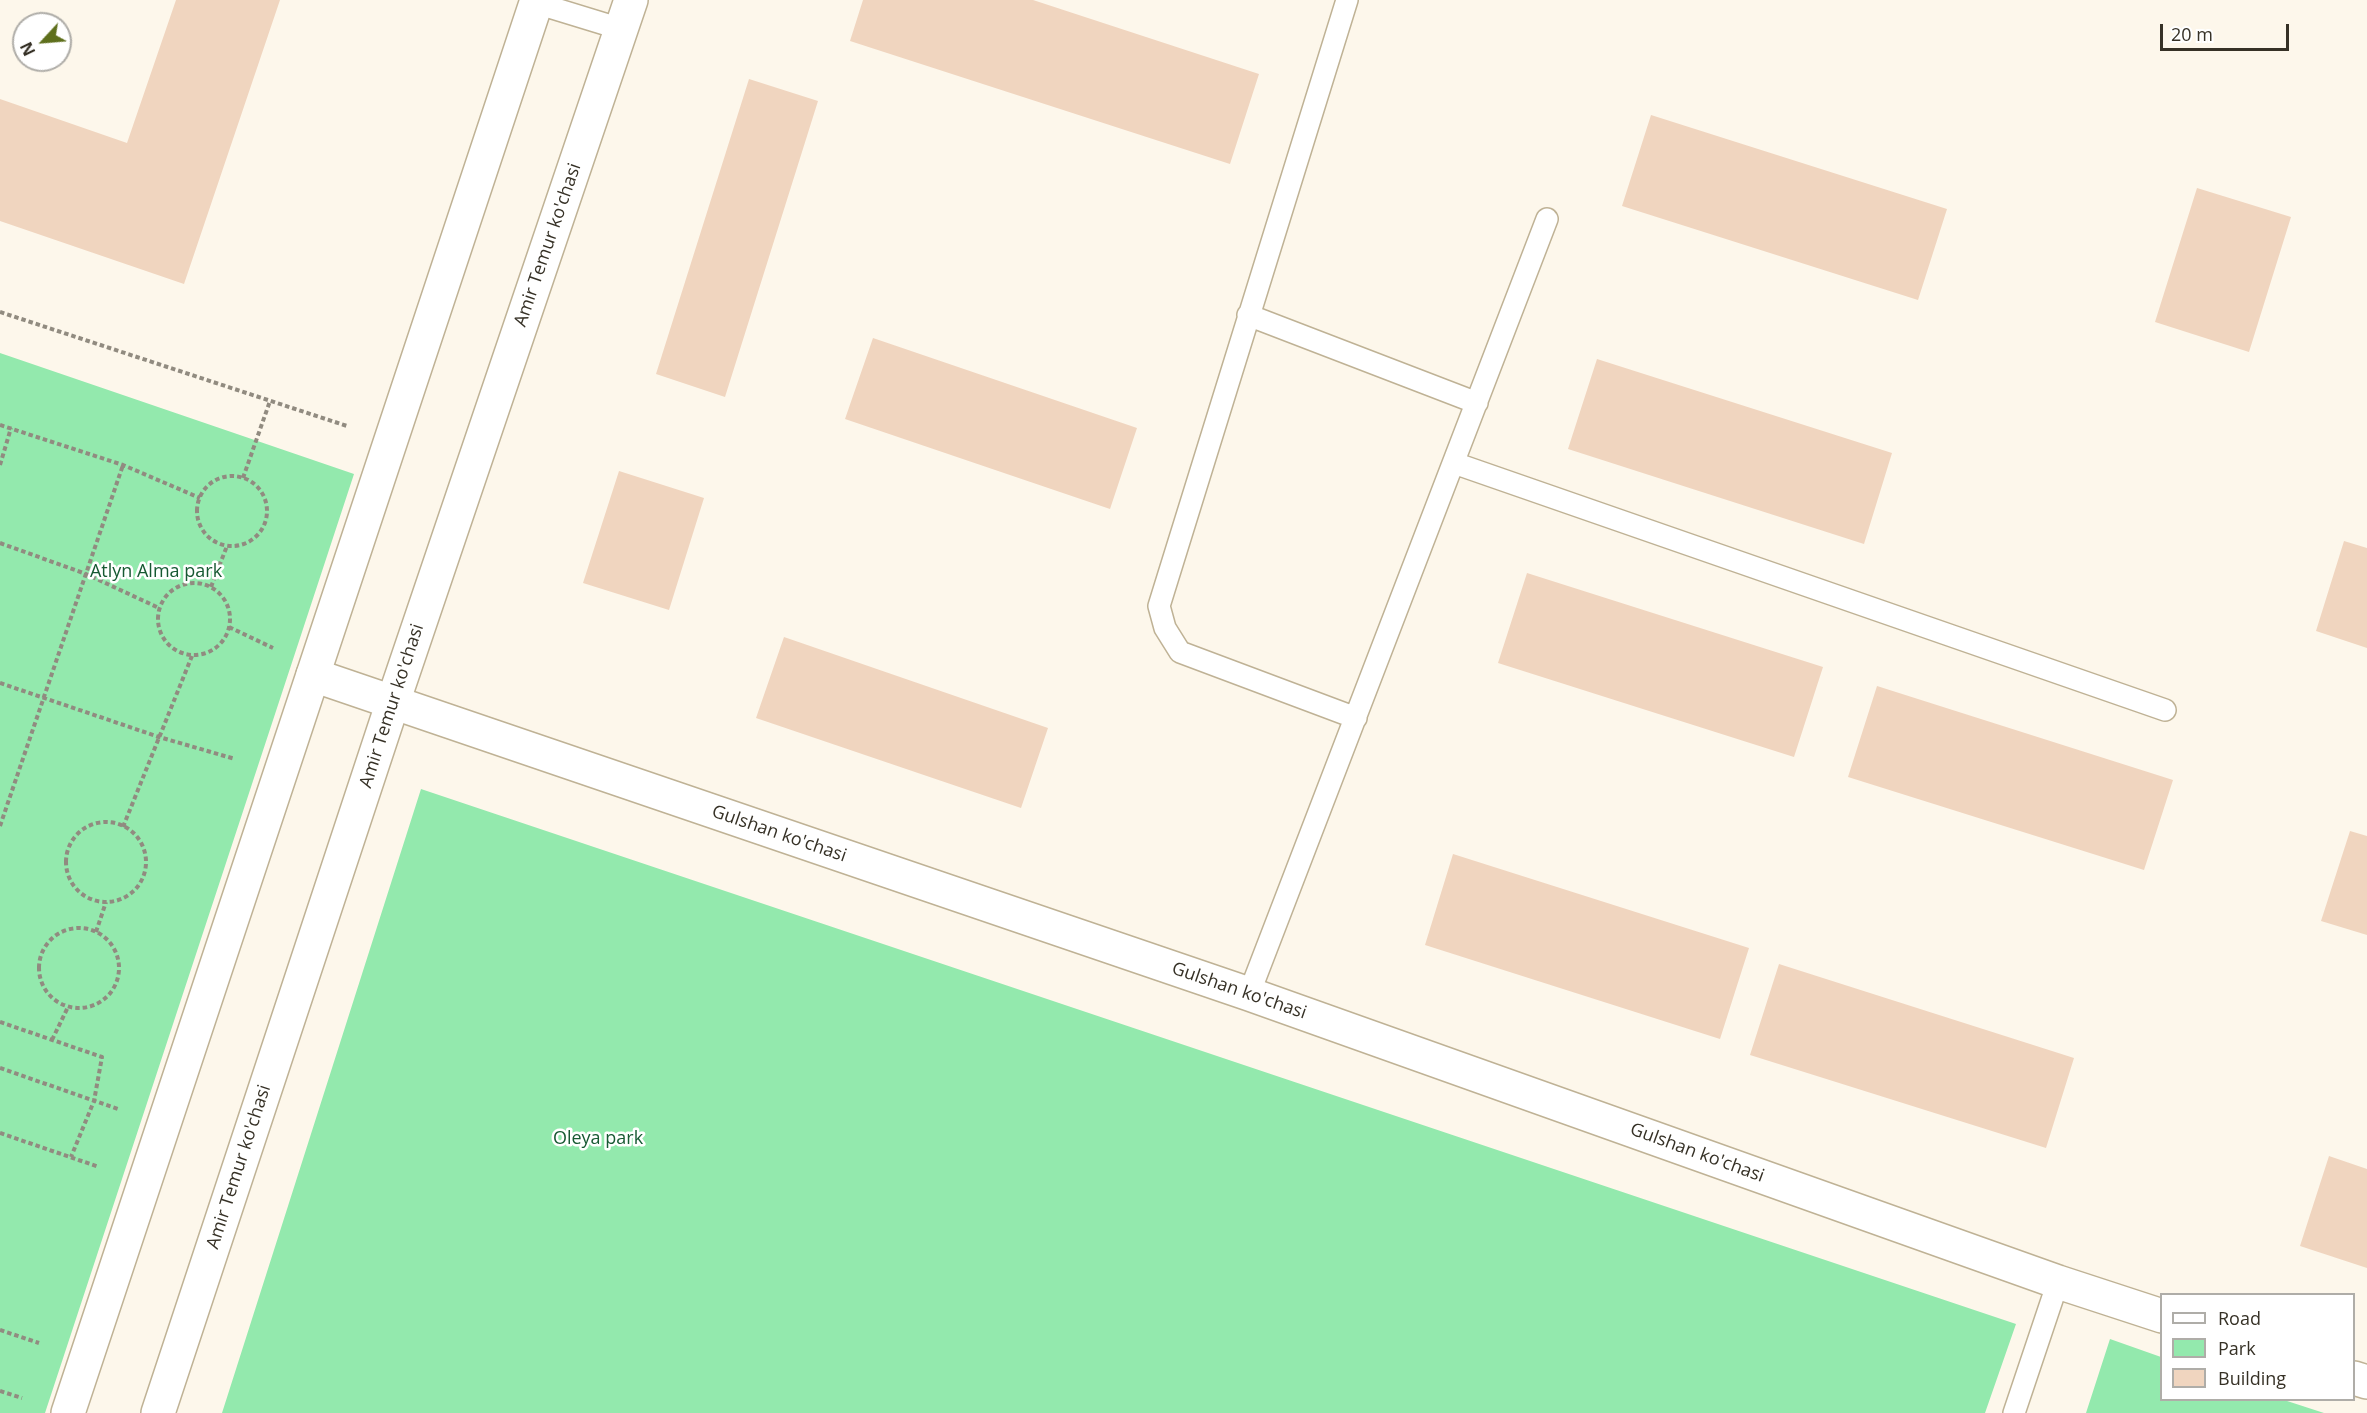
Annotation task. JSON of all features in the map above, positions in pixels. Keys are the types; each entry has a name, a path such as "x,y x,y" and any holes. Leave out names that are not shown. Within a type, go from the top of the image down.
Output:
{"main road":[{"path":"68,1413 536,2"},
{"name":"Amir Temur ko'chasi","path":"158,1413 393,702 626,15"},
{"name":"Gulshan ko'chasi","path":"314,675 1250,994 2058,1282 2160,1315"}],"lane":[{"path":"1347,0 1159,606 1165,628 1180,652 1356,718"},
{"path":"536,2 626,15"},
{"path":"1250,994 1547,219"},
{"path":"1248,315 1477,403"},
{"path":"1454,463 2165,710"},
{"path":"2014,1413 2058,1282"}],"path":[{"path":"0,312 347,426"},
{"path":"243,478 270,401"},
{"path":"0,425 123,465 200,498"},
{"path":"0,465 11,428"},
{"path":"0,824 123,465"},
{"path":"230,476 243,478 251,482 262,494 267,506 267,519 261,531 252,540 241,545 228,546 215,543 204,533 199,523 197,510 200,498 207,487 216,480 230,476"},
{"path":"0,543 86,574 159,608"},
{"path":"210,587 228,546"},
{"path":"189,583 210,587 227,605 229,627 226,638 217,648 205,654 192,656 180,653 167,645 158,625 159,608 166,596 176,587 189,583"},
{"path":"229,627 273,648"},
{"path":"123,827 192,656"},
{"path":"0,683 159,737 235,759"},
{"path":"110,823 134,834 142,844 146,870 140,883 132,892 121,900 106,902 91,899 74,886 67,868 68,848 83,829 97,824 110,823"},
{"path":"96,932 106,902"},
{"path":"82,928 96,932 114,949 118,962 118,975 114,987 106,998 95,1005 82,1008 68,1007 47,993 38,968 47,944 57,934 69,929 82,928"},
{"path":"52,1040 68,1007"},
{"path":"0,1022 102,1058 94,1101 71,1157"},
{"path":"0,1068 118,1109"},
{"path":"0,1133 99,1167"},
{"path":"0,1330 39,1343"},
{"path":"0,1391 22,1398"}],"green space":[{"name":"Atlyn Alma park","path":"0,353 354,474 45,1413 0,1413"},
{"name":"Oleya park","path":"421,789 2016,1324 1985,1413 222,1413"},
{"path":"2110,1339 2160,1357 2160,1401 2287,1401 2324,1413 2086,1413"}],"building":[{"path":"176,0 280,0 184,284 0,221 0,99 127,143"},
{"path":"863,0 1033,0 1259,74 1230,164 850,41"},
{"path":"749,79 818,101 725,397 656,374"},
{"path":"1651,115 1947,209 1918,300 1622,206"},
{"path":"2197,188 2291,217 2249,352 2155,322"},
{"path":"873,338 1137,428 1110,509 845,419"},
{"path":"1597,359 1892,453 1864,544 1568,449"},
{"path":"619,471 704,498 669,610 583,583"},
{"path":"2344,541 2367,548 2367,648 2316,631"},
{"path":"1527,573 1823,667 1794,757 1498,663"},
{"path":"784,637 1048,728 1021,808 756,718"},
{"path":"1877,686 2173,780 2144,870 1848,777"},
{"path":"2350,831 2367,836 2367,935 2321,921"},
{"path":"1453,854 1749,948 1720,1039 1425,945"},
{"path":"1779,964 2074,1058 2046,1148 1750,1055"},
{"path":"2329,1156 2367,1169 2367,1268 2300,1246"}]}
